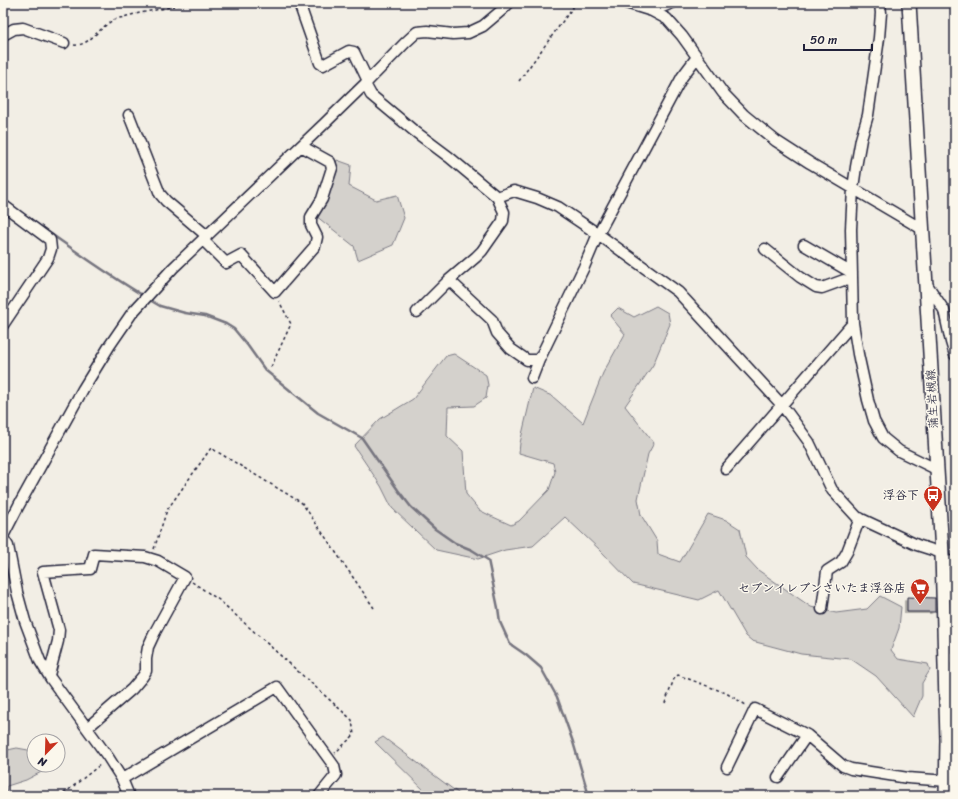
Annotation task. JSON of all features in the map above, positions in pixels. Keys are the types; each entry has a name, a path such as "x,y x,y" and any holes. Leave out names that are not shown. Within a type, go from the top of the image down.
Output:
{"main road":[{"name":"蒲生岩槻線","path":"909,3 936,469 946,559 949,621 951,739 946,796"}],"street":[{"path":"299,3 320,63 323,65 349,52 354,52 371,95 497,197 504,212 503,221 476,257 449,280 417,312"},
{"path":"129,796 122,780 108,757 48,675 40,660 25,621 17,592 8,546 3,537 83,389 110,345 132,313 174,268 417,32 426,31 453,34 468,33 484,26 509,3"},
{"path":"626,3 652,11 667,20 682,36 723,93 744,115 776,141 810,163 922,229"},
{"path":"652,11 672,3"},
{"path":"880,3 881,13 877,54 868,115 861,139 853,188 851,229 853,323 868,400 874,421 883,438 899,451 936,469"},
{"path":"3,35 14,29 23,28 64,43"},
{"path":"532,378 598,234 682,77 697,57"},
{"path":"129,115 160,194 205,238 226,263 241,255 275,292 315,246 317,237 311,225 311,217 322,199 332,168 330,162 301,146"},
{"path":"497,197 514,191 537,198 558,207 678,292 782,405 809,442 832,490 857,517 946,559"},
{"path":"3,205 50,240 51,249 48,258 3,325"},
{"path":"804,245 852,278"},
{"path":"765,249 800,277 816,287 822,288 852,278"},
{"path":"449,280 492,320 497,333 511,349 527,360 539,360"},
{"path":"926,283 944,310 955,355"},
{"path":"726,469 853,323"},
{"path":"822,609 827,572 841,562 847,552 860,518"},
{"path":"48,675 58,641 59,630 43,572 90,569 94,554 145,557 158,561 185,577 148,647 146,671 143,676 132,689 87,728"},
{"path":"122,780 277,687 334,766 336,775 319,796"},
{"path":"727,767 755,710 807,735 843,766 851,769 908,778 947,781"},
{"path":"778,777 807,735"}],"path":[{"path":"64,43 76,46 88,41 103,27 114,20 142,12 172,7 185,3"},
{"path":"519,81 576,3"},
{"path":"271,367 290,324 275,292"},
{"path":"150,559 167,510 211,448 302,504 374,608"},
{"path":"185,577 219,600 352,720 354,735 330,759"},
{"path":"665,703 674,679 678,675 726,693 755,710"},
{"path":"52,796 66,792 108,757"}],"shaded area":[{"path":"337,160 351,165 349,186 376,200 397,195 404,218 393,245 358,260 354,246 316,216"},
{"path":"656,306 668,313 670,324 653,365 625,406 654,443 648,454 638,499 641,515 657,541 658,554 680,562 708,514 726,520 740,529 746,557 758,570 811,607 836,613 867,609 880,596 901,607 899,628 891,650 898,659 928,664 930,670 922,683 922,696 913,717 876,676 851,659 801,654 752,641 746,636 719,590 699,600 633,584 565,517 533,546 505,550 478,559 436,550 392,508 381,486 354,446 380,419 413,399 446,356 454,354 486,375 488,385 486,398 474,406 448,407 447,436 463,451 466,494 479,510 511,525 519,521 549,490 555,472 553,463 519,453 533,388 552,396 583,423 603,373 625,334 610,316 618,308 634,317"},
{"path":"383,737 462,796 430,796 375,742"},
{"path":"17,748 26,750 26,773 39,773 26,780 7,786 6,796 3,796 3,751"}],"building":[{"path":"907,597 935,598 935,612 907,612"}],"waterway":[{"path":"17,210 96,265 144,296"},
{"path":"148,299 160,306 185,313 205,316 226,324 234,329 265,370 318,413 362,438 411,507 435,529 455,543 472,550 488,560 500,622 510,644 541,668 557,697 573,742 589,796"}],"place":[{"name":"浮谷下","path":"933,512"},
{"name":"セブンイレブンさいたま浮谷店","path":"920,605"}]}
